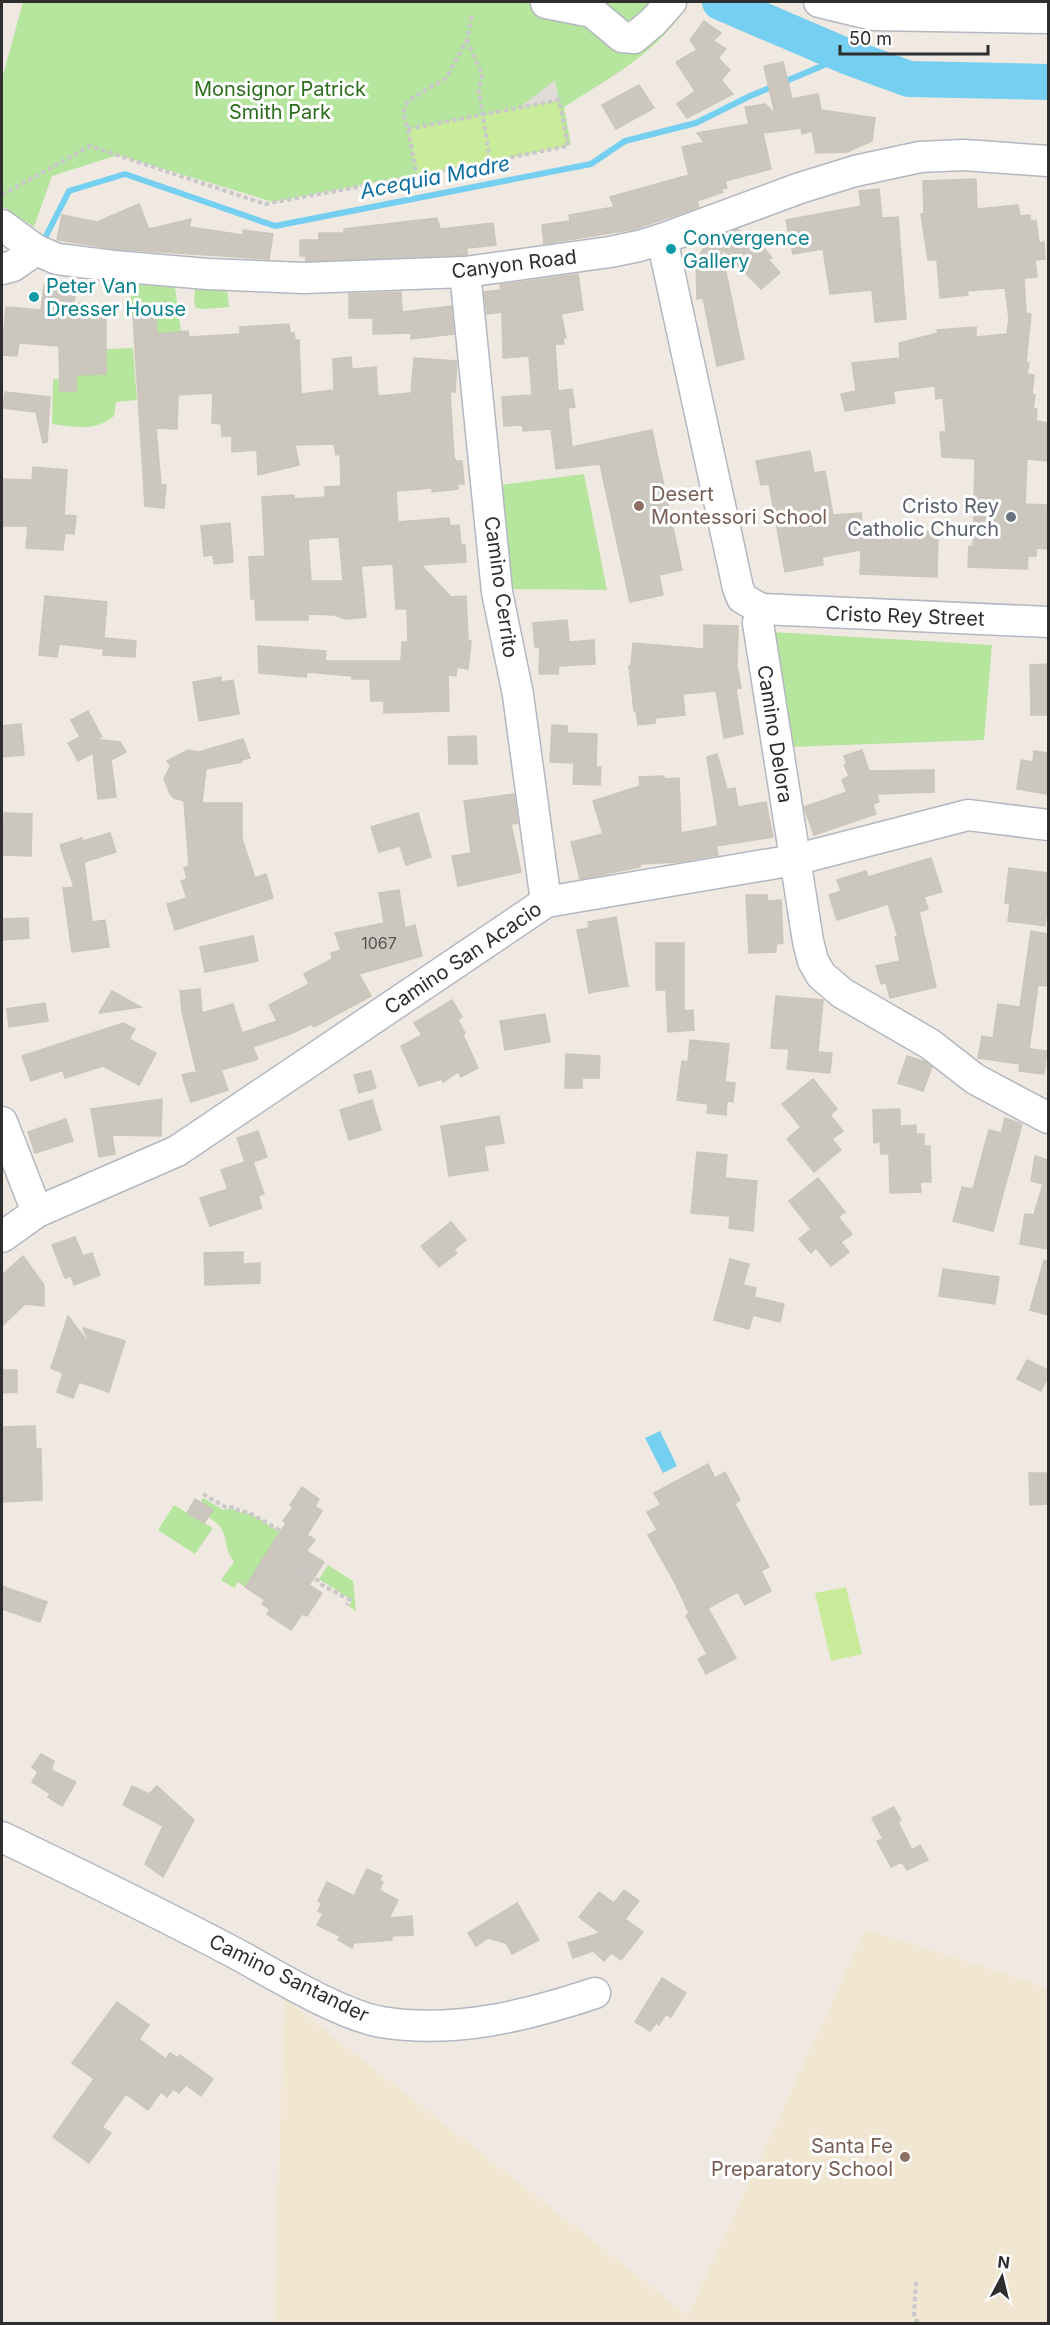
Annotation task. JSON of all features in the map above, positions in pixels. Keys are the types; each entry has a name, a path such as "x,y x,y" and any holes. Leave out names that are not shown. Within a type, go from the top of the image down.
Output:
{"street":[{"path":"546,3 592,12 622,36 634,38 671,2"},
{"path":"819,2 873,15 1048,18"},
{"name":"Canyon Road","path":"2,225 36,250 57,259 231,275 304,278 465,272 610,252 662,239 800,188 920,157 953,156 1040,162"},
{"path":"662,239 738,588 742,598 761,609"},
{"path":"2,269 13,266 36,250"},
{"name":"Camino Cerrito","path":"465,272 497,592 518,695 546,902"},
{"name":"Cristo Rey Street","path":"761,609 1048,622"},
{"name":"Camino Delora","path":"761,609 758,623 813,961 821,975 842,993 930,1044 975,1079 1048,1118"},
{"name":"Camino San Acacio","path":"2,1238 37,1212 177,1151 546,902 795,860 968,815 1048,825"},
{"path":"2,1122 37,1212"},
{"name":"Camino Santander","path":"2,1837 133,1900 341,2008 379,2021 420,2026 447,2026 497,2019 552,2007 595,1993"}],"path":[{"path":"417,176 403,113 408,101 446,78 467,40 472,15"},
{"path":"467,40 482,74 479,91 490,161"},
{"path":"2,195 90,146 264,204 568,146 559,100 408,129"},
{"path":"203,1494 226,1508 234,1507 239,1511 248,1512 281,1531"},
{"path":"296,1567 322,1585 350,1600 347,1605"},
{"path":"916,2282 914,2314 918,2324"}],"shaded area":[{"path":"555,80 559,100 519,108"},
{"name":"Santa Fe Preparatory School","path":"866,1929 1048,1988 1048,2323 274,2323 284,1998 688,2315"}],"green space":[{"name":"Monsignor Patrick Smith Park","path":"23,2 666,2 684,10 660,40 613,76 564,107 571,145 273,202 118,155 52,176 34,227 2,206 2,79"},
{"path":"559,100 567,146 417,176 408,129"},
{"path":"137,283 175,287 181,332 157,334 155,315 131,316 131,285"},
{"path":"195,289 227,290 229,307 196,308"},
{"path":"133,348 137,400 116,402 114,416 100,424 84,427 52,424 53,379 59,379 60,391 76,391 76,375 106,374 106,349"},
{"path":"584,474 607,590 511,589 500,485"},
{"path":"771,632 992,645 984,740 788,747"},
{"path":"203,1498 223,1510 232,1508 237,1512 251,1514 280,1532 245,1587 238,1582 234,1588 221,1580 234,1562 224,1533 216,1522 208,1517 213,1510 201,1502"},
{"path":"174,1505 213,1528 195,1554 158,1530"},
{"path":"328,1565 353,1581 356,1611 349,1606 352,1600 319,1579"},
{"path":"846,1587 862,1654 831,1661 815,1593"}],"water":[{"path":"660,1431 677,1466 663,1473 645,1438"}],"building":[{"path":"704,21 721,33 713,41 726,49 718,58 730,70 721,80 733,94 687,118 677,104 695,91 676,62 697,50 690,40"},
{"path":"783,62 792,99 818,94 821,110 875,118 872,141 847,152 816,153 812,131 802,134 801,128 763,133 771,169 725,181 727,188 721,189 723,192 697,201 699,207 635,229 544,244 542,225 570,221 569,215 614,207 610,197 689,175 682,147 704,142 697,133 749,124 745,107 765,104 775,114 764,66"},
{"path":"639,85 654,108 616,129 602,105"},
{"path":"976,179 977,209 1018,205 1020,216 1030,215 1030,220 1036,221 1039,243 1044,242 1045,259 1035,260 1037,277 1024,278 1026,313 1031,314 1027,374 1034,375 1032,394 1035,395 1033,408 1037,409 1036,421 1048,423 1048,461 1027,459 1025,504 1048,505 1048,549 1036,548 1036,556 1028,556 1027,569 968,567 969,546 973,547 975,459 942,457 940,432 946,432 943,398 936,399 935,386 893,391 895,403 845,411 841,394 856,391 852,363 900,358 899,343 938,333 937,330 976,327 976,337 1007,334 1009,318 1005,288 967,291 968,295 940,298 937,260 928,260 921,214 924,214 923,181"},
{"path":"879,189 882,218 898,217 906,319 875,322 872,290 830,294 823,249 793,254 786,220 861,206 859,191"},
{"path":"139,204 149,229 191,219 189,227 243,235 243,230 273,234 269,259 116,249 57,240 62,215 97,222"},
{"path":"437,218 440,229 493,223 496,245 467,248 467,254 464,255 306,261 306,256 300,256 300,240 319,240 319,233 344,233 344,229"},
{"path":"738,229 744,239 751,232 772,258 768,259 780,273 761,289 721,248 744,359 717,366 703,298 697,299 696,262 708,240"},
{"path":"578,274 583,310 561,314 566,338 563,338 564,344 555,344 558,391 572,389 575,407 568,408 572,447 652,430 682,570 659,575 663,595 630,602 600,464 556,469 551,429 523,431 523,425 504,426 502,397 532,395 529,356 503,358 502,312 487,314 484,292 501,290 500,285"},
{"path":"44,285 76,288 74,303 106,306 106,374 76,375 76,391 60,391 59,346 19,343 17,356 2,355 6,307 41,310"},
{"path":"401,292 402,312 451,306 454,334 411,339 411,333 373,334 373,318 349,318 349,294"},
{"path":"156,315 157,334 188,331 189,337 240,334 240,327 289,324 290,333 294,333 295,340 299,340 301,394 334,390 333,359 351,357 352,369 376,367 378,396 411,393 414,358 457,361 455,392 450,392 454,457 456,461 462,461 464,484 458,484 458,489 432,492 432,488 396,491 398,522 449,518 450,526 459,525 461,545 465,545 466,562 421,565 451,597 466,596 468,640 471,641 468,669 457,667 456,676 448,675 449,711 384,713 384,701 371,701 370,679 352,679 352,676 307,672 306,677 259,673 258,646 326,651 325,661 401,661 402,642 408,642 407,609 396,609 393,564 361,566 366,617 346,619 334,615 308,614 308,620 256,620 255,599 251,599 249,557 265,556 262,497 294,495 294,499 325,497 325,487 341,486 340,454 336,455 334,444 295,445 299,465 258,475 257,450 232,452 232,436 222,436 221,424 212,423 213,393 178,395 177,429 156,428 161,485 166,485 164,508 145,506 133,316","holes":["339,537 343,581 311,581 308,539"]},
{"path":"5,392 50,397 47,442 43,443 36,412 3,408"},
{"path":"810,451 814,473 825,471 833,515 861,513 862,529 938,532 937,577 860,574 861,550 822,557 823,565 785,572 769,484 761,485 756,461"},
{"path":"33,467 67,470 64,515 76,516 74,534 65,533 63,550 26,548 28,526 2,526 2,479 32,480"},
{"path":"230,523 233,562 214,564 213,555 204,556 201,526"},
{"path":"45,596 107,602 103,649 59,644 57,657 39,655"},
{"path":"567,620 569,642 594,640 595,664 559,666 558,674 539,674 540,647 535,647 533,623"},
{"path":"704,625 738,626 737,666 741,688 736,689 743,734 724,738 716,691 683,694 685,715 655,718 655,723 638,725 636,711 634,711 629,666 631,666 633,643 704,649"},
{"path":"105,638 136,641 135,657 103,655"},
{"path":"1048,664 1048,715 1031,715 1030,665"},
{"path":"221,677 221,682 233,680 239,714 199,721 193,682"},
{"path":"88,711 102,737 94,739 120,742 126,752 111,760 116,797 98,799 93,753 78,761 68,743 80,737 71,720"},
{"path":"21,724 24,755 2,757 2,726"},
{"path":"552,725 567,726 567,733 597,734 596,767 601,767 600,785 573,784 574,763 550,762"},
{"path":"476,736 477,764 449,764 448,737"},
{"path":"243,739 250,758 241,760 242,762 206,769 202,803 242,803 242,839 255,878 266,874 273,898 175,930 167,904 187,898 181,881 187,879 184,868 189,866 184,801 170,794 164,778 171,766 167,761 188,750 199,752"},
{"path":"862,750 869,771 934,770 934,792 877,794 879,802 873,804 876,814 814,835 804,807 847,792 842,780 849,776 844,765 847,764 844,756"},
{"path":"1034,751 1048,753 1048,794 1017,789 1021,760 1033,762"},
{"path":"717,754 727,789 735,788 738,807 766,802 773,837 716,846 718,855 678,862 640,864 640,867 580,879 571,842 603,834 593,801 640,786 639,777 679,778 681,833 718,826 707,757"},
{"path":"514,794 518,823 511,824 521,872 458,886 452,856 471,853 464,801"},
{"path":"4,813 32,814 31,856 3,855"},
{"path":"418,813 431,857 406,865 400,846 379,852 371,827"},
{"path":"110,833 116,852 84,862 92,922 105,920 109,947 72,952 63,888 74,887 60,845"},
{"path":"931,858 942,892 924,897 928,909 919,912 936,987 890,998 886,983 881,984 876,966 900,961 895,937 898,937 888,904 837,920 829,895 841,891 837,880 866,871 868,877"},
{"path":"1009,868 1048,873 1045,926 1008,921 1010,904 1005,903"},
{"path":"399,890 405,928 415,925 422,956 359,974 371,996 314,1027 312,1024 253,1047 258,1059 221,1070 228,1090 191,1102 182,1075 193,1072 197,1074 182,1012 180,991 200,989 202,1013 233,1004 242,1033 277,1021 269,1005 309,984 304,974 332,959 331,953 341,950 335,933 384,923 379,893"},
{"path":"746,895 767,895 767,901 781,900 783,943 776,944 776,952 749,953"},
{"path":"616,917 628,986 589,993 577,930 589,928 588,922"},
{"path":"28,918 29,938 2,940 2,919"},
{"path":"1031,931 1048,934 1046,986 1038,985 1029,1049 1047,1051 1044,1074 1019,1071 1020,1064 978,1058 982,1036 993,1038 998,1004 1020,1007"},
{"path":"253,936 258,961 205,972 200,947"},
{"path":"656,943 684,943 684,1011 693,1010 694,1030 668,1032 666,990 656,990"},
{"path":"112,991 141,1007 99,1013"},
{"path":"776,996 823,1000 818,1052 832,1053 830,1073 787,1069 789,1049 771,1048"},
{"path":"452,1000 462,1017 458,1020 478,1068 461,1077 458,1072 443,1082 442,1079 419,1086 401,1046 422,1035 414,1023"},
{"path":"45,1003 48,1021 9,1027 7,1009"},
{"path":"545,1014 550,1042 505,1050 500,1021"},
{"path":"123,1023 135,1029 129,1039 156,1053 139,1085 103,1066 65,1078 63,1070 31,1081 22,1056"},
{"path":"690,1040 729,1044 725,1082 735,1083 733,1102 727,1101 726,1115 707,1113 708,1104 677,1100 682,1061 688,1062"},
{"path":"566,1054 600,1056 599,1078 582,1078 582,1088 565,1088"},
{"path":"907,1056 926,1062 932,1067 923,1091 898,1083"},
{"path":"371,1071 376,1088 359,1093 354,1075"},
{"path":"813,1079 837,1109 830,1115 843,1131 832,1139 841,1150 814,1172 787,1139 801,1127 782,1104"},
{"path":"162,1099 161,1136 112,1135 115,1154 99,1157 91,1109"},
{"path":"372,1100 381,1130 349,1140 340,1110"},
{"path":"900,1109 900,1126 916,1125 916,1134 924,1134 924,1146 930,1146 931,1182 920,1182 921,1192 890,1193 889,1154 881,1154 880,1141 874,1143 873,1110"},
{"path":"499,1116 504,1143 484,1146 488,1170 449,1176 441,1126"},
{"path":"1005,1118 1022,1124 993,1231 953,1221 962,1187 973,1189 989,1130 1001,1133"},
{"path":"66,1119 73,1141 35,1153 28,1132"},
{"path":"258,1131 267,1157 253,1162 264,1194 258,1196 262,1208 210,1226 200,1198 228,1189 221,1170 245,1162 237,1138"},
{"path":"697,1152 727,1155 725,1178 757,1181 753,1231 729,1228 730,1216 691,1213"},
{"path":"1035,1156 1048,1160 1048,1249 1020,1244 1025,1214 1034,1215 1043,1184 1031,1181"},
{"path":"818,1178 845,1212 838,1217 852,1234 841,1242 849,1252 831,1266 816,1248 811,1253 799,1239 811,1229 789,1201"},
{"path":"451,1222 466,1240 454,1250 457,1253 439,1267 421,1246"},
{"path":"75,1237 83,1256 92,1253 100,1275 74,1285 71,1276 65,1278 52,1245"},
{"path":"243,1252 243,1264 260,1263 260,1283 205,1285 204,1253"},
{"path":"23,1256 44,1285 44,1306 25,1304 2,1326 2,1275"},
{"path":"730,1259 749,1264 743,1285 756,1288 754,1297 784,1304 780,1322 753,1315 749,1329 714,1320"},
{"path":"1044,1260 1048,1261 1048,1315 1030,1310"},
{"path":"943,1269 999,1277 995,1304 939,1296"},
{"path":"68,1316 90,1345 83,1328 125,1341 109,1392 79,1382 73,1398 57,1392 63,1373 51,1368"},
{"path":"1027,1360 1048,1370 1048,1377 1041,1391 1017,1379"},
{"path":"2,1370 17,1370 17,1392 2,1393"},
{"path":"35,1426 36,1449 41,1449 42,1500 2,1502 2,1427"},
{"path":"708,1464 715,1478 725,1472 740,1500 735,1504 769,1567 761,1571 771,1591 745,1605 738,1592 708,1608 736,1658 706,1674 698,1659 707,1654 686,1616 689,1613 676,1585 648,1535 657,1530 647,1512 661,1505 654,1493"},
{"path":"1029,1473 1048,1473 1048,1504 1030,1505"},
{"path":"302,1487 319,1499 315,1506 322,1511 307,1535 315,1540 306,1551 324,1562 309,1585 322,1593 307,1616 302,1614 291,1630 267,1614 270,1609 262,1604 265,1600 245,1587 286,1523 283,1521 293,1507 290,1505"},
{"path":"195,1499 213,1510 204,1523 187,1513"},
{"path":"2,1586 47,1602 40,1622 2,1609"},
{"path":"41,1754 54,1761 51,1770 76,1782 62,1806 48,1797 50,1794 32,1782 38,1772 32,1767"},
{"path":"132,1786 149,1794 157,1786 194,1820 163,1877 145,1864 163,1826 123,1805"},
{"path":"894,1807 901,1820 898,1822 912,1850 920,1845 928,1860 907,1870 902,1862 891,1867 877,1841 883,1839 872,1818"},
{"path":"367,1869 382,1876 379,1880 383,1882 379,1890 398,1900 389,1918 412,1916 413,1935 392,1936 392,1940 354,1943 352,1948 338,1940 340,1936 317,1925 323,1914 318,1911 322,1903 318,1901 327,1882 354,1896"},
{"path":"624,1890 639,1901 625,1919 643,1932 621,1960 611,1953 604,1961 593,1951 573,1958 568,1943 600,1933 579,1917 599,1892 614,1903"},
{"path":"517,1903 539,1940 512,1954 506,1943 488,1938 476,1946 468,1933"},
{"path":"662,1978 686,1993 671,2017 666,2014 659,2025 656,2023 650,2031 635,2022"},
{"path":"117,2002 149,2025 139,2039 166,2059 170,2053 178,2058 180,2055 213,2079 201,2096 186,2085 179,2093 173,2089 167,2097 161,2092 148,2110 126,2094 102,2127 111,2133 89,2163 53,2137 94,2079 72,2063"}],"waterway":[{"path":"720,2 846,56 909,79 1048,82"},
{"name":"Acequia Madre","path":"46,236 69,191 125,174 275,226 591,164 625,141 696,123 750,96 846,56"}],"place":[{"name":"Convergence Gallery","path":"671,249"},
{"name":"Peter Van Dresser House","path":"34,297"},
{"name":"Desert Montessori School","path":"639,506"},
{"name":"Cristo Rey Catholic Church","path":"1011,517"},
{"name":"Santa Fe Preparatory School","path":"905,2157"}]}
